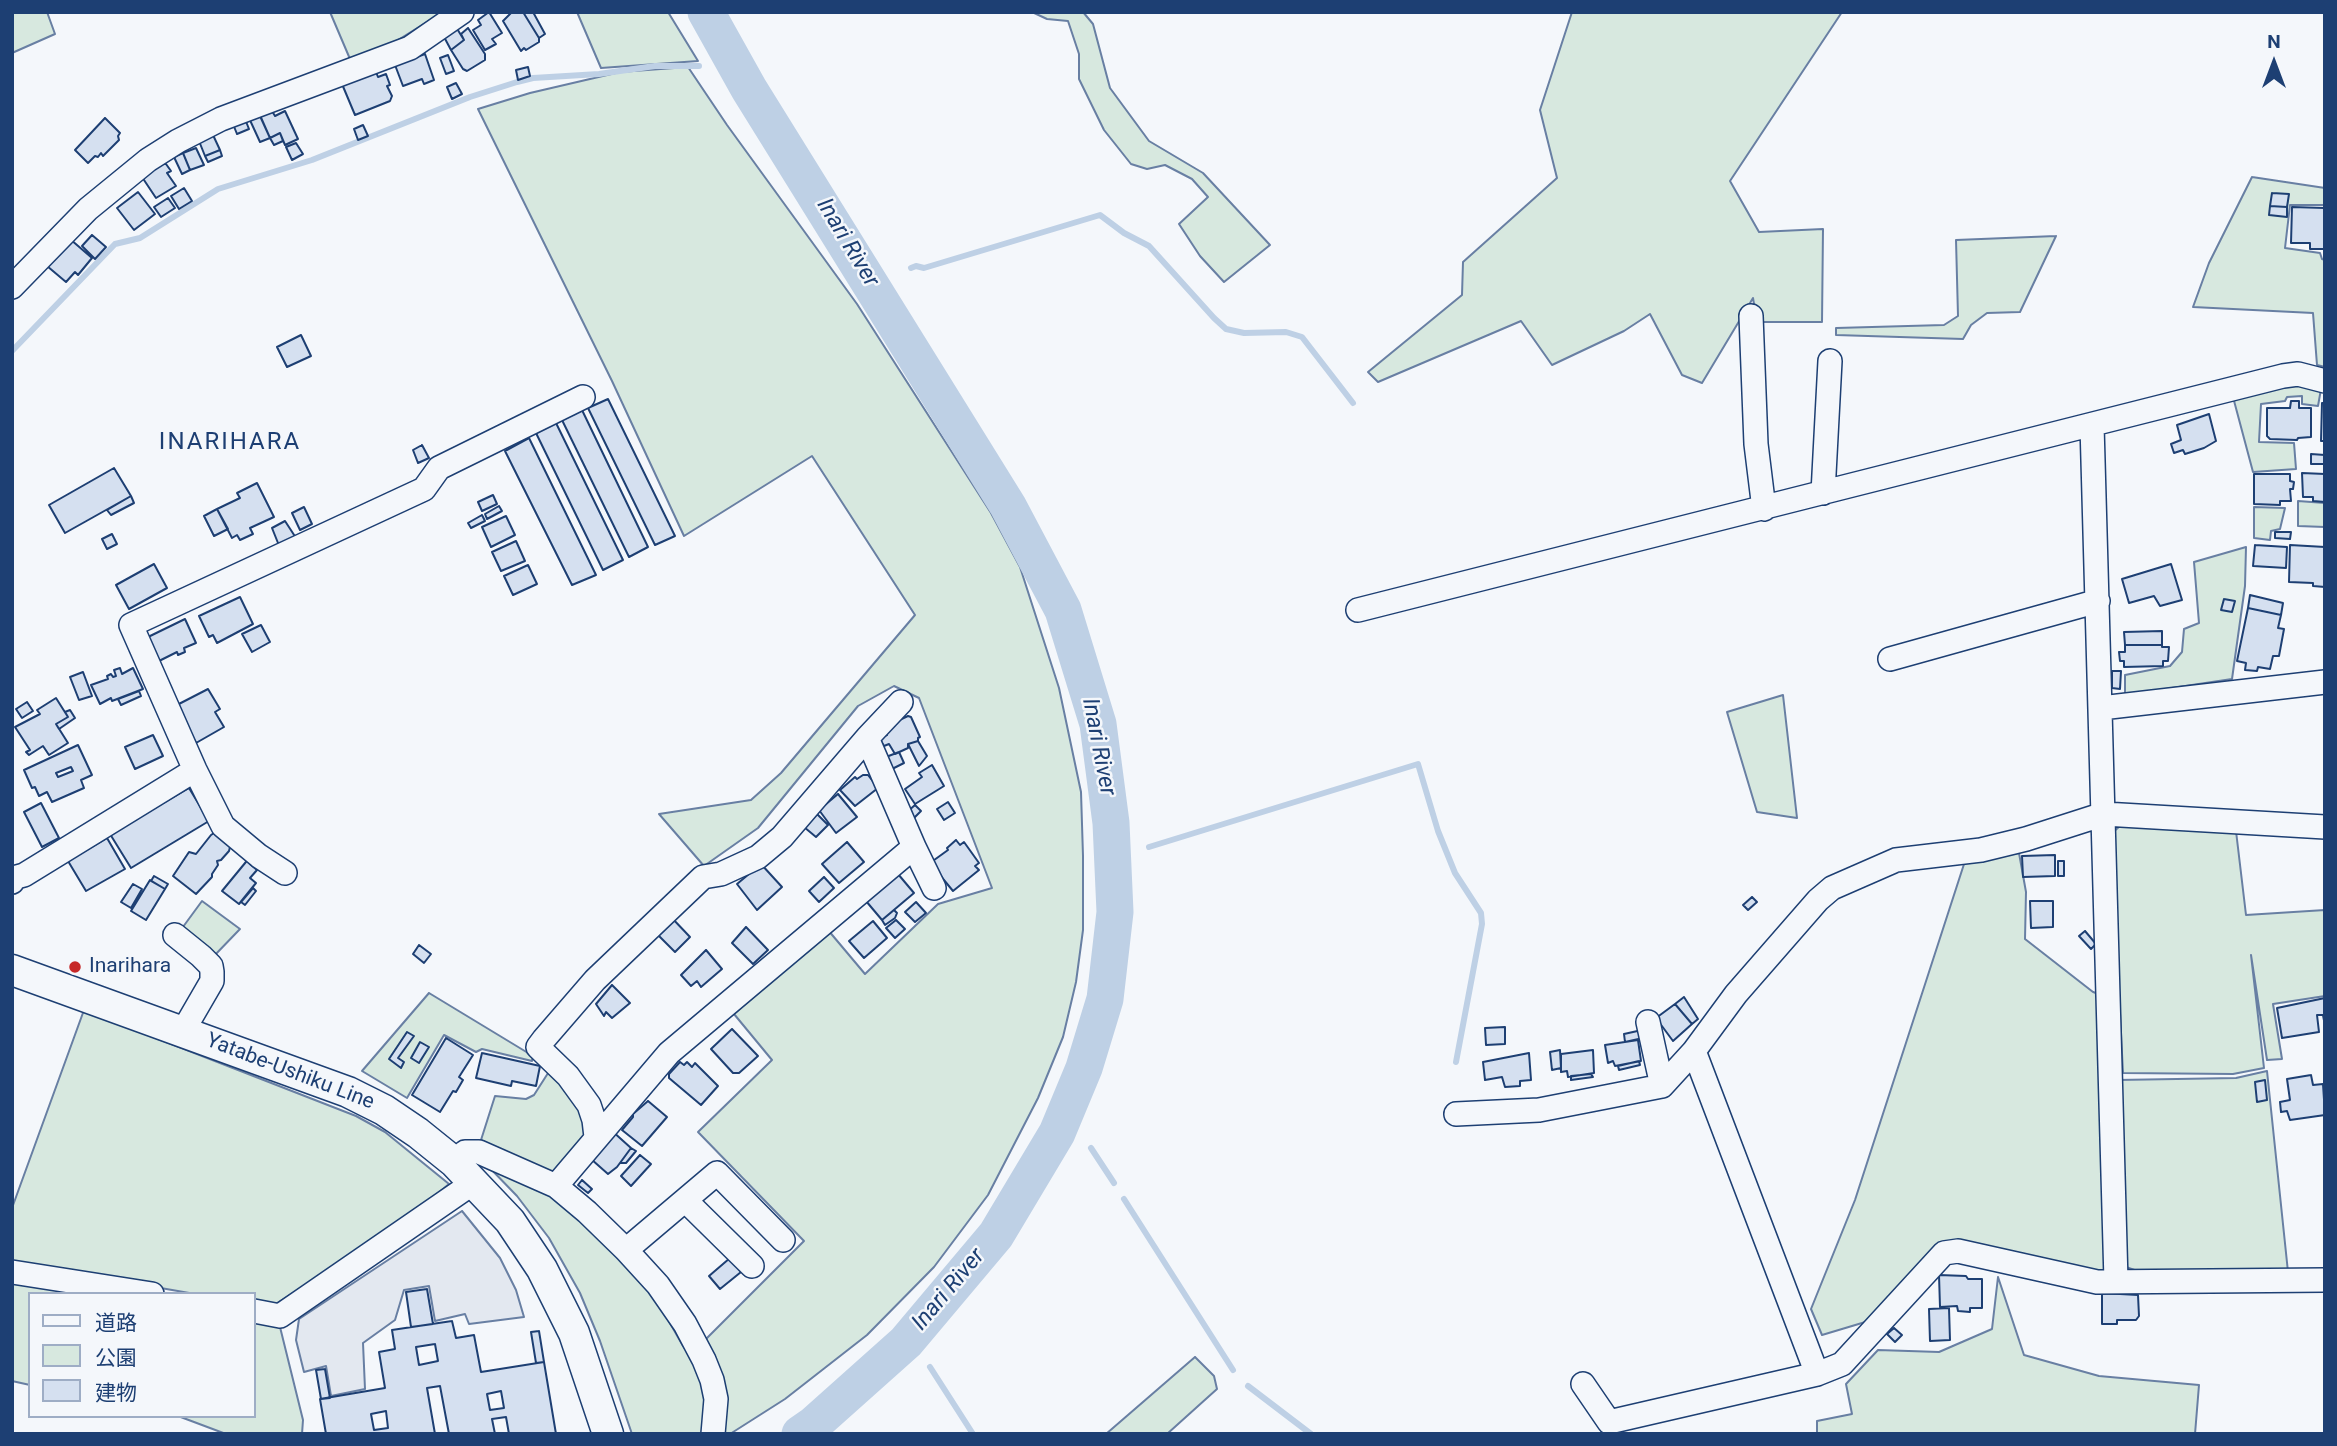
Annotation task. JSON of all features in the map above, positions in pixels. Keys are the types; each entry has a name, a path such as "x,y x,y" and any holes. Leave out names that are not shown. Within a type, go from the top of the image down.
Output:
{"main road":[{"name":"Yatabe-Ushiku Line","path":"12,970 348,1091 384,1110 464,1173 510,1222 542,1269 574,1334 608,1434"}],"street":[{"path":"12,287 88,209 140,166 178,141 221,119 410,48 462,12"},
{"path":"1751,316 1756,444 1764,509"},
{"path":"1823,494 1830,361"},
{"path":"1358,610 2283,376 2298,374 2325,381"},
{"path":"285,873 259,856 223,826 195,770 131,625 424,489 439,468 583,397"},
{"path":"2092,425 2116,1281"},
{"path":"1890,659 2098,601"},
{"path":"2101,708 2325,682"},
{"path":"596,1137 589,1105 568,1076 538,1047 595,980 703,877 721,874 758,857 782,837 901,702"},
{"path":"867,738 934,888"},
{"path":"13,878 24,875 195,770"},
{"path":"1456,1114 1539,1110 1661,1086 1694,1051 1736,994 1818,900 1832,888 1896,860 1981,850 2104,814 2325,827"},
{"path":"556,1186 669,1053 914,847"},
{"path":"176,935 211,966 212,972 212,981 183,1031"},
{"path":"1648,1022 1661,1086"},
{"path":"1694,1051 1817,1374"},
{"path":"256,1311 280,1316 464,1173 465,1152 479,1152 556,1186 626,1250 665,1295 685,1324 712,1380 716,1399 713,1434"},
{"path":"626,1250 717,1173 783,1240"},
{"path":"685,1200 752,1266"},
{"path":"1583,1384 1609,1422 1817,1374 1842,1364 1944,1253 1958,1251 2097,1282 2325,1280"},
{"path":"12,1272 139,1292"}],"green space":[{"path":"12,12 47,12 55,34 12,53"},
{"path":"330,12 443,12 390,45 350,59"},
{"path":"577,12 668,12 698,61 601,68"},
{"path":"1032,12 1083,12 1093,24 1110,88 1149,141 1203,173 1270,245 1224,282 1200,256 1179,224 1208,197 1192,179 1165,165 1147,169 1131,164 1104,130 1079,79 1079,54 1068,21 1047,19"},
{"path":"1572,12 1842,12 1730,181 1759,232 1823,229 1822,322 1757,322 1753,298 1702,383 1682,375 1650,314 1624,331 1552,365 1521,321 1378,382 1368,372 1462,295 1463,262 1557,178 1540,110"},
{"path":"688,67 857,304 991,513 1020,567 1059,688 1081,792 1083,856 1083,930 1076,982 1063,1037 1038,1098 988,1195 934,1267 867,1335 785,1399 730,1434 721,1434 703,1342 804,1241 698,1132 772,1060 734,1014 828,930 865,974 938,904 992,888 919,698 894,686 858,706 758,828 704,866 659,814 751,800 781,773 915,615 812,456 684,536 612,381 478,109 530,93 620,72"},
{"path":"2252,177 2325,188 2325,205 2290,205 2285,248 2320,253 2325,260 2325,367 2317,365 2313,313 2193,307 2209,263"},
{"path":"2056,236 2020,312 1987,313 1971,325 1963,339 1836,335 1836,328 1944,325 1958,316 1956,240"},
{"path":"2295,382 2321,389 2318,406 2302,404 2302,396 2261,404 2259,442 2294,443 2296,469 2253,472 2233,397"},
{"path":"2298,501 2325,503 2325,527 2298,526"},
{"path":"2254,507 2285,508 2280,529 2271,531 2270,540 2254,538"},
{"path":"2246,547 2245,586 2232,679 2125,695 2125,675 2170,666 2182,652 2184,629 2199,623 2194,562"},
{"path":"1783,695 1797,818 1757,812 1727,712"},
{"path":"2120,826 2236,831 2246,915 2325,910 2325,996 2273,1004 2282,1059 2267,1060 2251,955 2264,1068 2233,1074 2123,1073 2111,834"},
{"path":"2019,853 2026,892 2025,939 2093,992 2102,995 2107,1268 2097,1276 1962,1245 1872,1320 1822,1335 1811,1309 1855,1200 1965,861"},
{"path":"202,901 240,929 213,957 180,931"},
{"path":"429,993 533,1056 532,1061 482,1049 476,1052 444,1035 407,1098 362,1071"},
{"path":"84,1010 356,1116 385,1132 449,1184 403,1222 271,1307 256,1304 256,1292 184,1292 12,1262 12,1208"},
{"path":"550,1070 586,1110 586,1135 554,1177 481,1140 495,1096 526,1099 534,1095"},
{"path":"2267,1071 2288,1272 2143,1273 2126,1267 2117,1080 2236,1078"},
{"path":"486,1164 509,1172 581,1213 654,1295 683,1346 701,1369 709,1401 703,1434 632,1434 600,1341 580,1293 549,1238 517,1196"},
{"path":"1998,1277 2024,1355 2099,1376 2199,1385 2195,1434 1817,1434 1817,1421 1852,1414 1846,1384 1878,1350 1939,1352 1992,1329"},
{"path":"12,1278 86,1292 28,1292 28,1385 12,1381"},
{"path":"256,1322 280,1327 303,1420 302,1434 226,1434 183,1418 256,1418"},
{"path":"1195,1357 1214,1376 1217,1389 1167,1434 1106,1434"}],"shaded area":[{"path":"462,1211 500,1258 516,1290 524,1317 469,1324 465,1314 435,1321 429,1286 404,1290 395,1320 363,1343 365,1389 331,1396 326,1366 304,1372 296,1340 299,1319"}],"building":[{"path":"489,12 502,33 492,39 496,44 485,50 473,30 481,25 478,20"},
{"path":"512,12 523,12 539,38 539,42 526,50 524,48 521,51 503,21"},
{"path":"523,12 533,12 545,34 539,38"},
{"path":"456,27 464,40 451,50 443,35"},
{"path":"468,28 485,54 485,60 467,71 451,50 464,40 461,34"},
{"path":"425,54 434,80 424,84 422,79 403,86 395,65"},
{"path":"448,55 454,71 446,74 440,58"},
{"path":"528,67 530,76 518,80 516,70"},
{"path":"376,72 378,77 386,74 390,85 387,86 392,96 390,101 355,115 342,84"},
{"path":"456,83 462,94 452,99 447,87"},
{"path":"272,111 275,116 285,111 298,139 285,145 280,133 270,138 260,116"},
{"path":"259,113 270,138 260,142 249,118"},
{"path":"105,118 120,133 119,140 103,156 101,153 88,163 75,150"},
{"path":"245,119 249,129 237,134 233,124"},
{"path":"363,125 368,136 358,140 354,129"},
{"path":"280,133 283,141 274,145 270,138"},
{"path":"213,135 220,150 205,156 199,141"},
{"path":"296,143 303,154 292,160 286,147"},
{"path":"196,148 204,165 190,170 183,153"},
{"path":"220,150 222,156 208,162 205,156"},
{"path":"183,153 190,170 182,174 174,157"},
{"path":"166,164 171,171 167,173 176,186 156,198 142,177"},
{"path":"184,188 192,201 179,209 171,196"},
{"path":"138,192 155,214 134,230 117,208"},
{"path":"2272,193 2289,194 2287,207 2270,206"},
{"path":"168,198 175,208 161,217 154,207"},
{"path":"2270,206 2287,207 2287,217 2269,215"},
{"path":"2292,207 2325,208 2325,249 2310,249 2310,243 2291,243"},
{"path":"92,235 106,247 95,259 82,246"},
{"path":"70,239 92,258 78,275 75,272 66,282 47,266"},
{"path":"301,335 311,356 287,367 277,347"},
{"path":"608,399 675,536 655,545 588,408"},
{"path":"2291,401 2299,401 2299,408 2311,408 2311,437 2297,440 2270,439 2267,436 2267,408 2290,408"},
{"path":"2322,403 2325,403 2325,441 2321,441"},
{"path":"582,410 648,547 629,557 562,420"},
{"path":"2209,414 2216,441 2185,454 2183,450 2174,453 2171,444 2181,440 2177,425"},
{"path":"556,423 623,560 603,570 536,433"},
{"path":"529,438 596,575 572,585 505,451"},
{"path":"422,445 429,458 418,463 413,450"},
{"path":"2311,454 2325,455 2325,464 2311,464"},
{"path":"114,468 131,496 65,533 49,505"},
{"path":"2302,473 2325,474 2325,502 2313,501 2313,497 2303,497"},
{"path":"2254,474 2290,474 2290,481 2294,482 2293,489 2290,489 2291,501 2280,501 2280,505 2254,504"},
{"path":"257,483 274,517 250,528 253,534 240,540 237,535 232,538 217,509 240,498 237,493"},
{"path":"493,495 497,504 482,511 478,502"},
{"path":"131,496 134,503 111,515 107,510"},
{"path":"499,506 502,511 487,519 485,514"},
{"path":"304,507 312,524 300,530 292,513"},
{"path":"217,509 228,529 214,536 204,516"},
{"path":"482,515 485,521 471,528 468,523"},
{"path":"506,516 515,535 491,547 482,527"},
{"path":"285,521 298,541 280,548 272,528"},
{"path":"2275,532 2291,532 2290,539 2275,538"},
{"path":"112,534 117,544 107,549 102,539"},
{"path":"516,541 525,561 501,571 492,552"},
{"path":"2255,545 2287,547 2286,568 2253,566"},
{"path":"2290,545 2325,547 2325,587 2313,586 2313,583 2289,582"},
{"path":"154,564 167,588 129,609 116,585"},
{"path":"2171,564 2182,600 2160,606 2154,596 2129,603 2122,579"},
{"path":"528,565 537,584 513,595 504,576"},
{"path":"2250,595 2283,603 2281,615 2248,608"},
{"path":"240,597 253,624 217,643 213,635 209,637 199,616"},
{"path":"2224,599 2235,601 2232,612 2221,610"},
{"path":"2248,608 2281,615 2278,628 2284,629 2279,656 2273,656 2270,669 2258,667 2257,671 2245,670 2246,663 2237,661"},
{"path":"185,619 196,643 184,648 185,652 178,655 177,652 157,662 146,638"},
{"path":"261,625 270,642 252,652 242,634"},
{"path":"2162,631 2162,645 2125,645 2124,632"},
{"path":"2125,645 2169,647 2168,661 2163,661 2163,666 2124,667 2119,652 2125,652"},
{"path":"120,668 122,674 133,668 143,689 100,704 91,685 108,679 107,676 111,674 116,676 114,670"},
{"path":"2112,671 2121,671 2120,689 2112,688"},
{"path":"83,672 92,696 79,700 70,677"},
{"path":"208,689 220,709 215,712 224,727 196,743 175,706"},
{"path":"139,691 141,696 121,705 118,699"},
{"path":"56,698 68,717 56,724 68,743 49,755 43,746 29,755 26,752 30,750 15,727 40,714 37,710"},
{"path":"27,702 33,711 22,718 16,709"},
{"path":"70,710 75,718 59,729 56,724 68,717 65,712"},
{"path":"911,717 920,737 918,741 908,744 908,748 895,754 889,744 884,746 879,738 887,735 886,730 893,723"},
{"path":"153,735 163,756 135,769 125,747"},
{"path":"918,741 927,756 919,766 908,744"},
{"path":"78,745 92,775 81,780 84,788 52,802 47,792 39,796 35,787 32,788 24,770","holes":["71,767 73,771 58,777 56,773"]},
{"path":"899,752 904,763 892,769 886,757"},
{"path":"932,765 944,786 915,804 905,789 922,777 919,773"},
{"path":"868,775 878,788 855,806 840,790 855,777 857,779"},
{"path":"189,788 209,821 131,868 110,834"},
{"path":"838,794 857,817 836,833 819,810"},
{"path":"948,802 955,813 944,820 937,809"},
{"path":"41,803 59,838 42,847 24,812"},
{"path":"915,805 921,811 911,821 907,812"},
{"path":"817,814 828,825 816,837 804,827"},
{"path":"217,831 230,847 229,851 217,861 218,865 212,877 196,894 173,876 189,852 196,854"},
{"path":"107,838 125,869 86,891 68,861"},
{"path":"956,840 960,845 964,842 979,863 975,866 979,870 953,891 930,863 948,850"},
{"path":"847,842 864,862 839,883 822,864"},
{"path":"2055,855 2055,876 2023,877 2022,856"},
{"path":"250,857 253,860 250,864 257,870 250,878 256,883 239,904 222,891"},
{"path":"2058,861 2064,861 2064,876 2058,876"},
{"path":"761,864 782,887 757,910 737,884"},
{"path":"898,874 914,893 882,920 866,901"},
{"path":"154,876 168,884 165,889 151,881"},
{"path":"824,877 834,888 819,902 809,891"},
{"path":"150,880 165,889 146,920 131,911"},
{"path":"133,884 142,889 131,908 121,902"},
{"path":"253,888 256,891 245,905 241,902"},
{"path":"1752,897 1757,902 1748,910 1743,905"},
{"path":"2030,901 2053,901 2053,927 2031,928"},
{"path":"916,902 926,913 915,922 905,912"},
{"path":"894,910 897,913 895,918 885,925 882,920"},
{"path":"671,917 690,937 675,952 656,933"},
{"path":"896,920 905,929 895,938 886,928"},
{"path":"873,921 887,938 864,958 849,941"},
{"path":"746,927 768,950 753,964 732,943"},
{"path":"2085,931 2096,944 2091,949 2079,936"},
{"path":"419,945 431,954 424,963 413,954"},
{"path":"706,950 722,969 701,987 697,981 691,986 681,975"},
{"path":"612,985 630,1003 612,1018 606,1012 604,1016 596,1004"},
{"path":"1684,997 1698,1019 1692,1024 1675,1004"},
{"path":"2325,998 2325,1026 2323,1015 2317,1015 2319,1032 2282,1038 2277,1008"},
{"path":"1675,1004 1692,1024 1673,1041 1656,1018"},
{"path":"1505,1027 1505,1044 1486,1045 1485,1028"},
{"path":"732,1029 758,1056 739,1073 733,1073 711,1049"},
{"path":"1642,1030 1643,1038 1625,1042 1624,1034"},
{"path":"407,1032 414,1036 398,1058 404,1062 401,1068 389,1059"},
{"path":"446,1038 473,1055 459,1077 463,1080 440,1112 412,1095"},
{"path":"1638,1040 1641,1061 1615,1066 1613,1061 1608,1063 1605,1045"},
{"path":"420,1042 429,1047 419,1063 411,1058"},
{"path":"1560,1050 1561,1068 1552,1070 1550,1052"},
{"path":"1593,1050 1594,1073 1568,1077 1567,1071 1561,1072 1561,1054"},
{"path":"482,1053 540,1066 536,1086 512,1081 511,1086 476,1078"},
{"path":"1529,1053 1531,1080 1520,1081 1520,1086 1505,1087 1502,1077 1485,1080 1483,1062"},
{"path":"1639,1061 1640,1065 1619,1070 1618,1066"},
{"path":"680,1062 684,1065 687,1062 692,1067 695,1063 718,1086 701,1105 669,1078 669,1074"},
{"path":"1591,1074 1593,1077 1571,1080 1571,1076"},
{"path":"2311,1075 2313,1085 2323,1084 2325,1115 2290,1120 2287,1111 2281,1112 2280,1102 2290,1100 2287,1079"},
{"path":"2265,1080 2267,1100 2257,1102 2255,1082"},
{"path":"648,1101 667,1117 642,1146 622,1130 633,1114"},
{"path":"611,1130 631,1148 617,1167 608,1174 591,1159"},
{"path":"631,1148 636,1151 626,1163 620,1163"},
{"path":"640,1155 651,1164 631,1186 621,1176"},
{"path":"582,1180 592,1189 588,1193 578,1185"},
{"path":"730,1258 741,1272 720,1289 709,1276"},
{"path":"1939,1275 1982,1279 1982,1308 1970,1308 1970,1312 1958,1311 1957,1306 1940,1307"},
{"path":"427,1289 433,1324 411,1327 406,1292"},
{"path":"2102,1293 2138,1295 2139,1316 2136,1320 2117,1320 2117,1324 2102,1324"},
{"path":"1949,1308 1950,1340 1930,1341 1929,1309"},
{"path":"452,1321 456,1338 474,1335 481,1372 544,1362 556,1434 509,1434 506,1417 492,1419 495,1434 449,1434 440,1386 427,1388 435,1434 326,1434 320,1399 385,1388 379,1352 395,1349 392,1330","holes":["435,1344 438,1361 419,1365 416,1347","501,1391 504,1408 490,1410 487,1394","386,1411 388,1428 374,1430 371,1414"]},
{"path":"1894,1328 1902,1335 1895,1342 1887,1334"},
{"path":"539,1331 544,1362 536,1363 531,1332"},
{"path":"325,1369 330,1398 321,1399 316,1370"}],"waterway":[{"name":"Inari River","path":"706,12 749,89 1008,506 1063,610 1098,724 1111,823 1115,912 1105,999 1084,1068 1057,1133 996,1235 906,1342 800,1434"},
{"path":"12,351 115,244 140,238 218,189 312,160 470,97 517,82 533,78 599,74 655,66 699,66"},
{"path":"911,268 924,268 1100,215 1124,233 1149,246 1226,329 1244,333 1286,332 1302,337 1353,403"},
{"path":"1149,847 1418,764 1438,831 1455,873 1481,913 1482,924 1456,1062"},
{"path":"1091,1148 1114,1183"},
{"path":"1124,1199 1233,1370"},
{"path":"930,1367 973,1434"},
{"path":"1248,1386 1311,1434"}],"place":[{"name":"Inarihara","path":"75,967"}],"district":[{"name":"INARIHARA","path":"230,443"}]}
